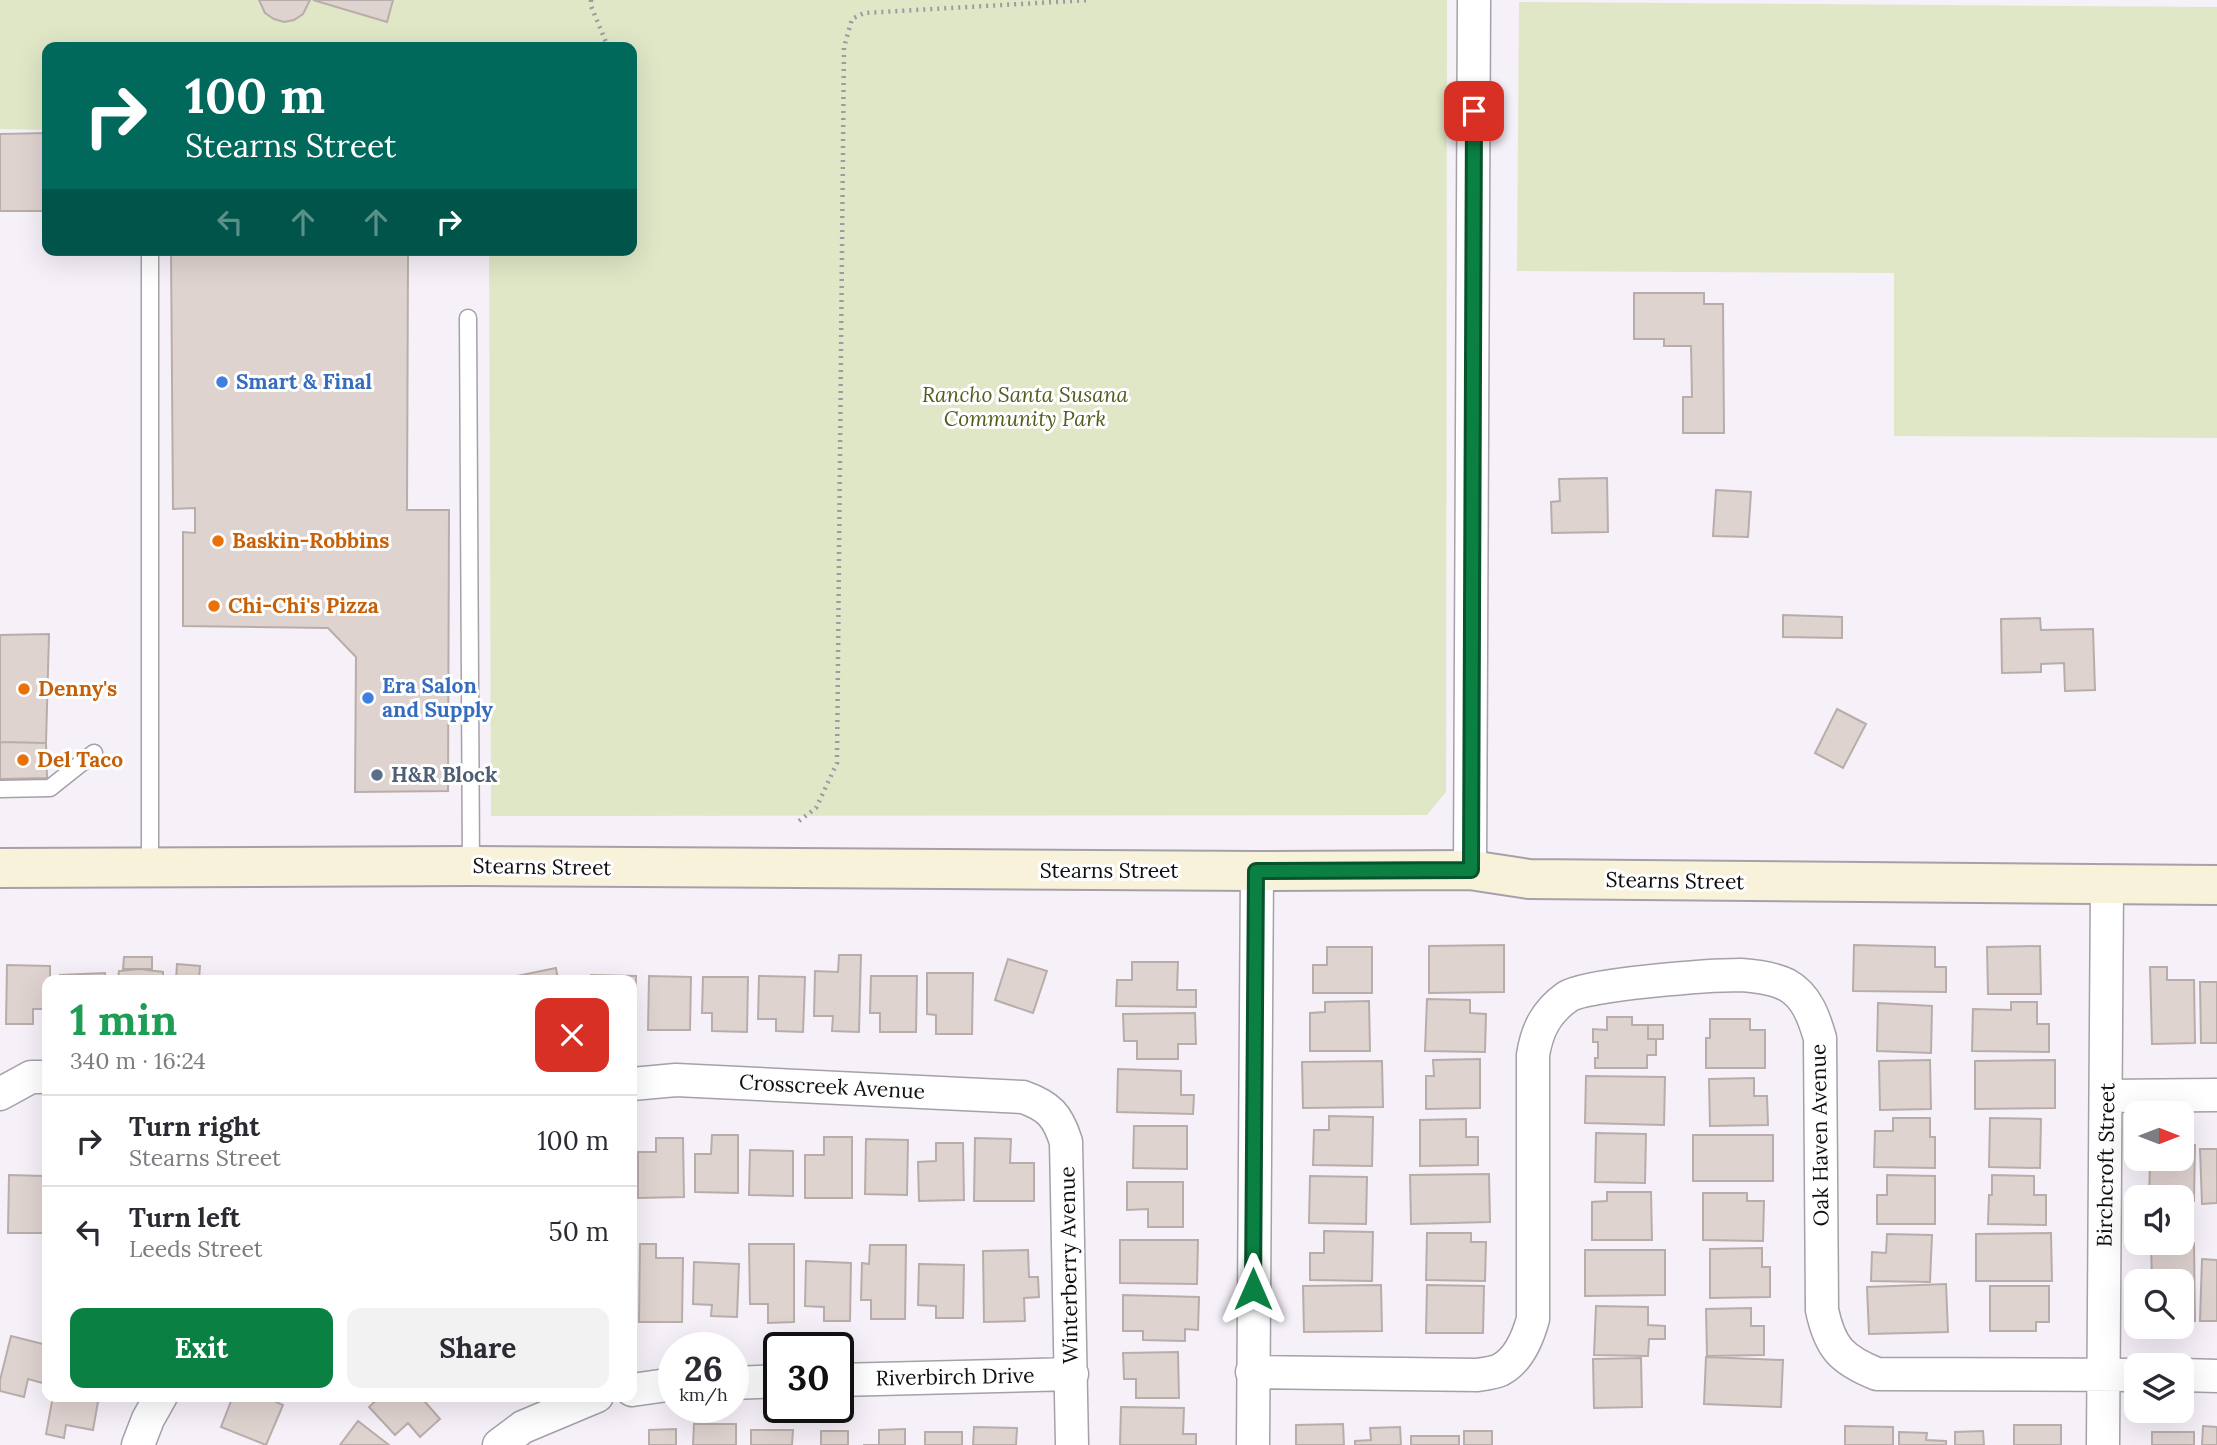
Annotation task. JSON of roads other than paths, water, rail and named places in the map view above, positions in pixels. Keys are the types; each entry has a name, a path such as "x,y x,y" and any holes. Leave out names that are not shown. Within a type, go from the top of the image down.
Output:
{"main road":[{"name":"Stearns Street","path":"0,868 471,866 1471,870 1529,879 2217,885"}],"street":[{"path":"1471,870 1474,0"},
{"path":"1253,1445 1256,871"},
{"name":"Birchcroft Street","path":"2103,1445 2107,886"},
{"name":"Oak Haven Avenue","path":"1252,1372 1477,1375 1500,1370 1515,1357 1529,1336 1533,1319 1533,1055 1536,1034 1545,1017 1568,996 1594,987 1738,975 1764,977 1789,986 1811,1010 1820,1038 1822,1310 1827,1333 1838,1350 1853,1364 1877,1374 2124,1375"},
{"path":"0,1094 31,1077 42,1077"},
{"name":"Crosscreek Avenue","path":"637,1084 676,1080 1023,1097 1031,1100"},
{"path":"2106,1096 2217,1095"},
{"name":"Winterberry Avenue","path":"1031,1100 1042,1104 1052,1113 1061,1125 1066,1142 1072,1445"},
{"name":"Riverbirch Drive","path":"854,1380 1072,1374"},
{"path":"2194,1375 2217,1376"},
{"path":"637,1389 658,1386"},
{"path":"138,1445 158,1402"},
{"path":"499,1445 523,1427 583,1402"}],"lane":[{"path":"150,256 150,866"},
{"path":"468,318 471,866"},
{"path":"0,789 51,788 94,754"}],"place":[{"name":"Smart & Final","path":"222,382"},
{"name":"Baskin-Robbins","path":"218,541"},
{"name":"Chi-Chi's Pizza","path":"214,606"},
{"name":"Denny's","path":"24,689"},
{"name":"Era Salon and Supply","path":"368,698"},
{"name":"Del Taco","path":"23,760"},
{"name":"H&R Block","path":"377,775"}],"park label":[{"name":"Rancho Santa Susana Community Park","path":"1025,407"}]}
